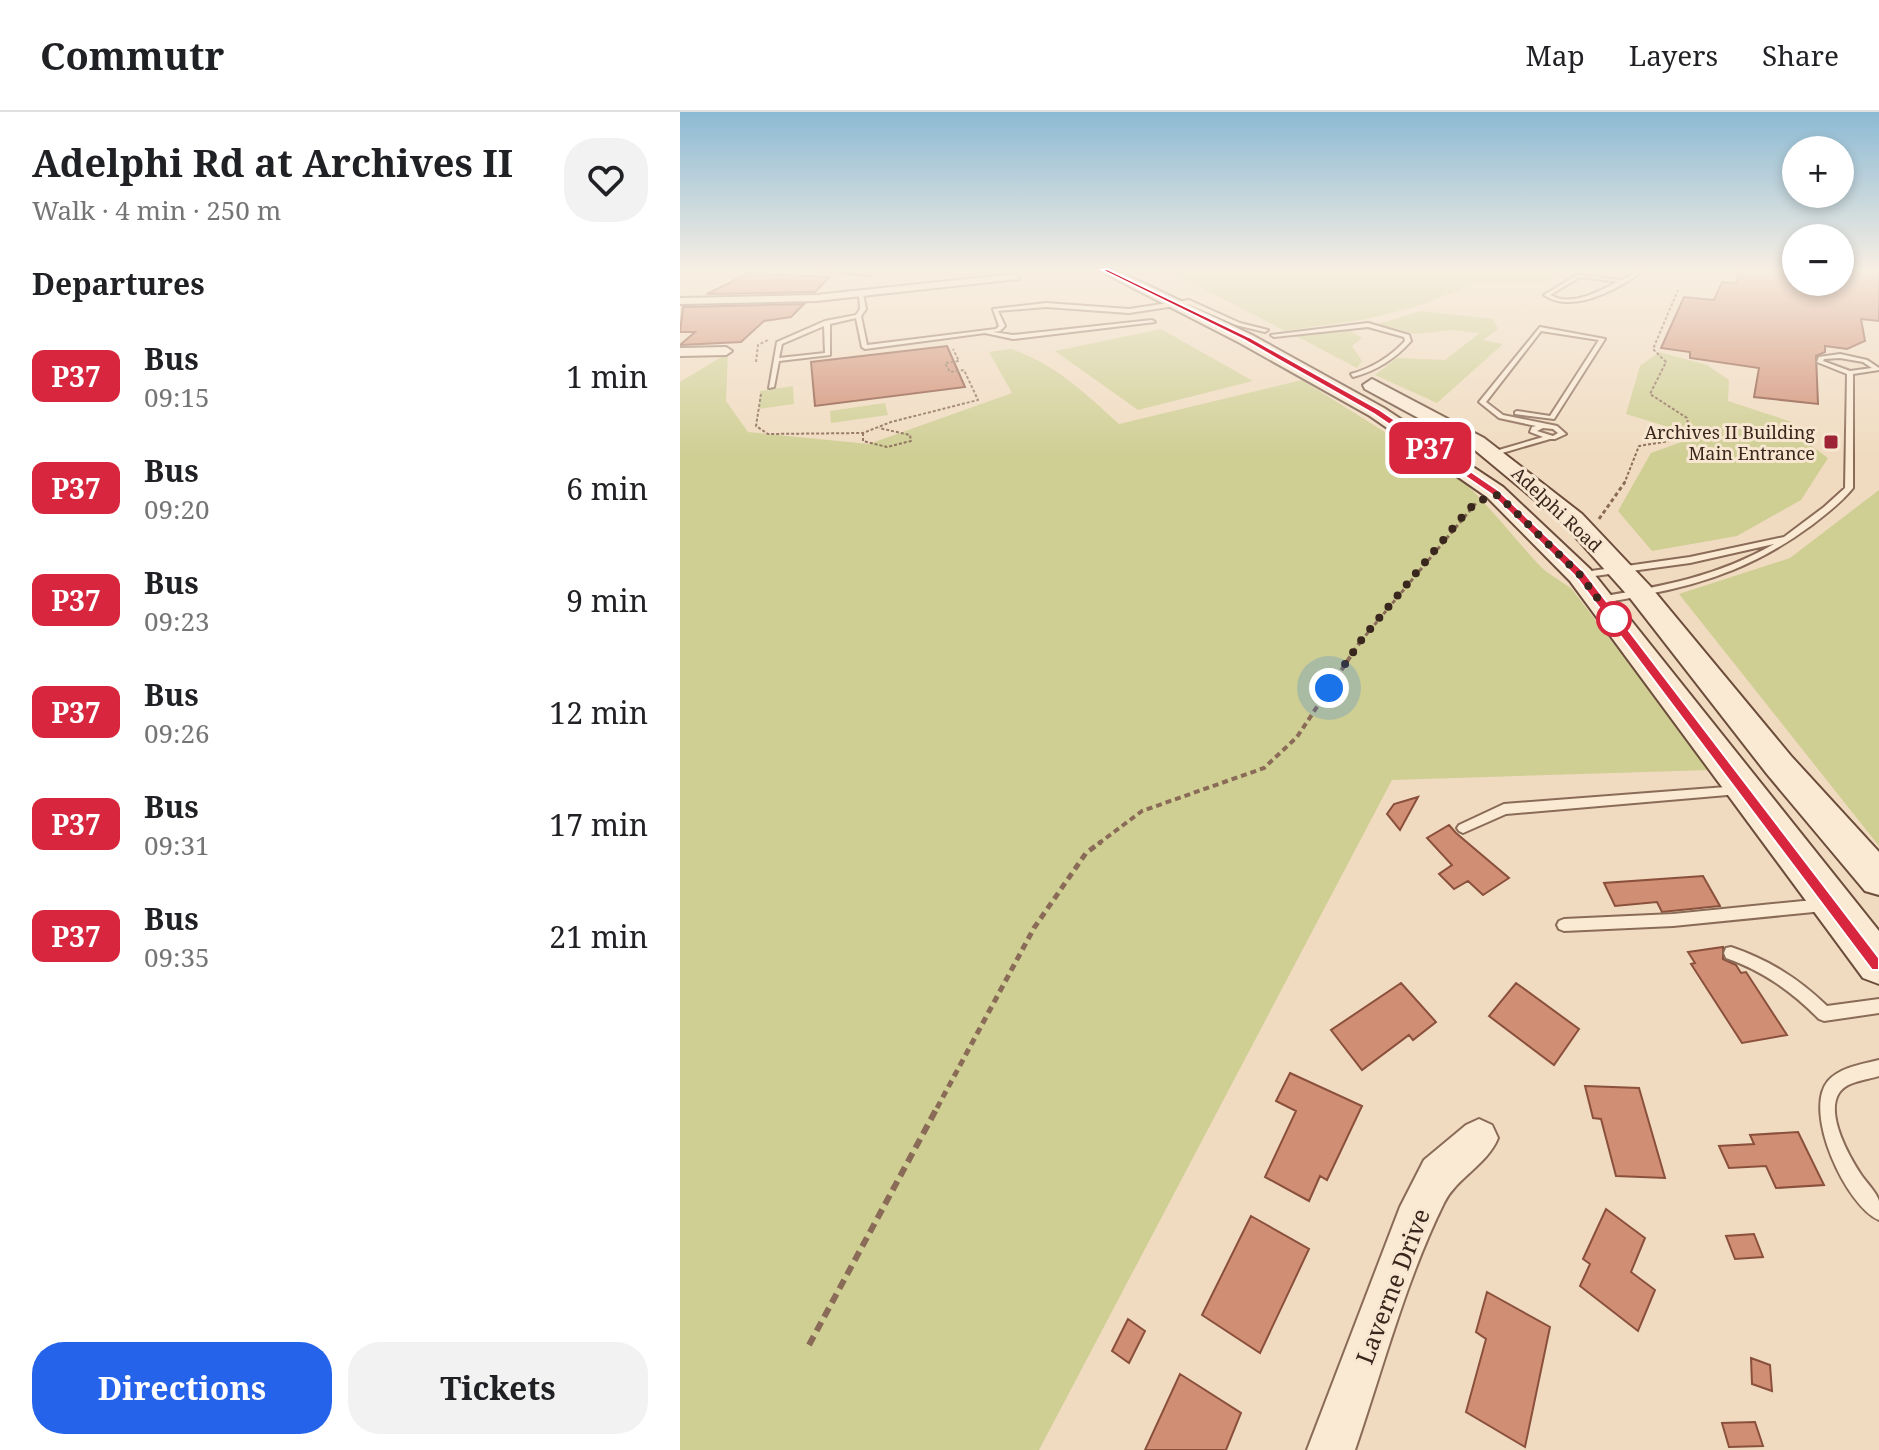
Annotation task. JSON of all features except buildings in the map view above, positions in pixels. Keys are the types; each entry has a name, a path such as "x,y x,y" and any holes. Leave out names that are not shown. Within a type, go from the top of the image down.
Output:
{"main road":[{"name":"Adelphi Road","path":"1233,332 1377,412 1498,495 1590,588 1879,964"},
{"name":"Adelphi Road","path":"1270,333 1495,454 1585,531 1640,592 1779,765 1879,879"}],"street":[{"path":"680,352 726,351"},
{"name":"Laverne Drive","path":"1331,1450 1414,1221 1438,1174 1479,1138"}],"lane":[{"path":"771,387 779,343 803,332"},
{"path":"776,360 828,354 827,332"},
{"path":"862,332 865,347 981,332"},
{"path":"987,332 1013,337 1055,332"},
{"path":"1270,333 1277,332"},
{"path":"1353,375 1368,372 1391,358 1408,341 1407,336 1394,332"},
{"path":"1537,332 1482,402 1501,417 1552,418 1602,339 1561,332"},
{"path":"1853,357 1877,369 1850,373 1826,366 1821,358 1853,357"},
{"path":"1590,588 1640,592 1730,573 1790,537 1839,500 1849,488 1850,373"},
{"path":"1495,454 1563,434 1549,426 1514,416"},
{"path":"1514,416 1536,427 1549,426"},
{"path":"1536,427 1533,432 1547,438"},
{"path":"1590,588 1619,570 1690,560 1790,537"},
{"path":"1463,828 1504,809 1744,789"},
{"path":"1564,925 1673,920 1832,904"},
{"path":"1731,953 1764,963 1796,987 1824,1014 1879,1006"},
{"path":"1879,1068 1843,1079 1830,1093 1826,1118 1842,1158 1867,1201 1879,1211"}],"path":[{"path":"1585,531 1601,517 1619,492 1635,463 1639,446 1682,439 1690,434 1687,418 1650,394 1651,385 1666,362 1653,349 1660,332"},
{"path":"771,387 761,390 756,426 768,434 863,433 978,400 964,370 950,372 946,368 945,363 959,361 949,340"},
{"path":"863,433 863,441 871,446 898,446 911,441 910,435 901,430 879,428"},
{"path":"809,1345 1034,928 1086,853 1142,811 1264,768 1297,737 1362,639 1467,511 1478,501 1498,495"}],"shaded area":[{"path":"1144,332 1167,332 1253,381 1138,410 1055,351"},
{"path":"1353,332 1362,338 1352,346 1362,361 1357,368 1294,335"},
{"path":"1475,332 1493,332 1483,340 1503,344 1437,403 1375,375 1397,358 1445,360 1480,333"},
{"path":"1011,349 1056,371 1119,424 1302,380 1396,439 1436,458 1474,492 1540,566 1571,588 1710,770 1392,780 1039,1450 680,1450 680,382 728,353 726,401 748,432 869,444 1012,393 989,352"},
{"path":"1659,352 1707,365 1729,380 1728,401 1792,422 1813,447 1828,458 1801,500 1737,536 1652,551 1618,511 1651,453 1698,436 1626,414 1640,366"},
{"path":"793,386 794,404 759,409 760,391"},
{"path":"885,403 888,415 831,423 830,411"},
{"path":"1879,490 1879,846 1679,594 1790,558"}],"bus line":[{"name":"P37","path":"1233,332 1377,412 1495,492 1526,520 1580,575 1879,964"}],"place":[{"name":"Archives II Building Main Entrance","path":"1831,442"}],"route":[{"path":"1329,688 1362,639 1467,511 1478,501 1498,495 1580,575 1617,624 1614,619"}]}
